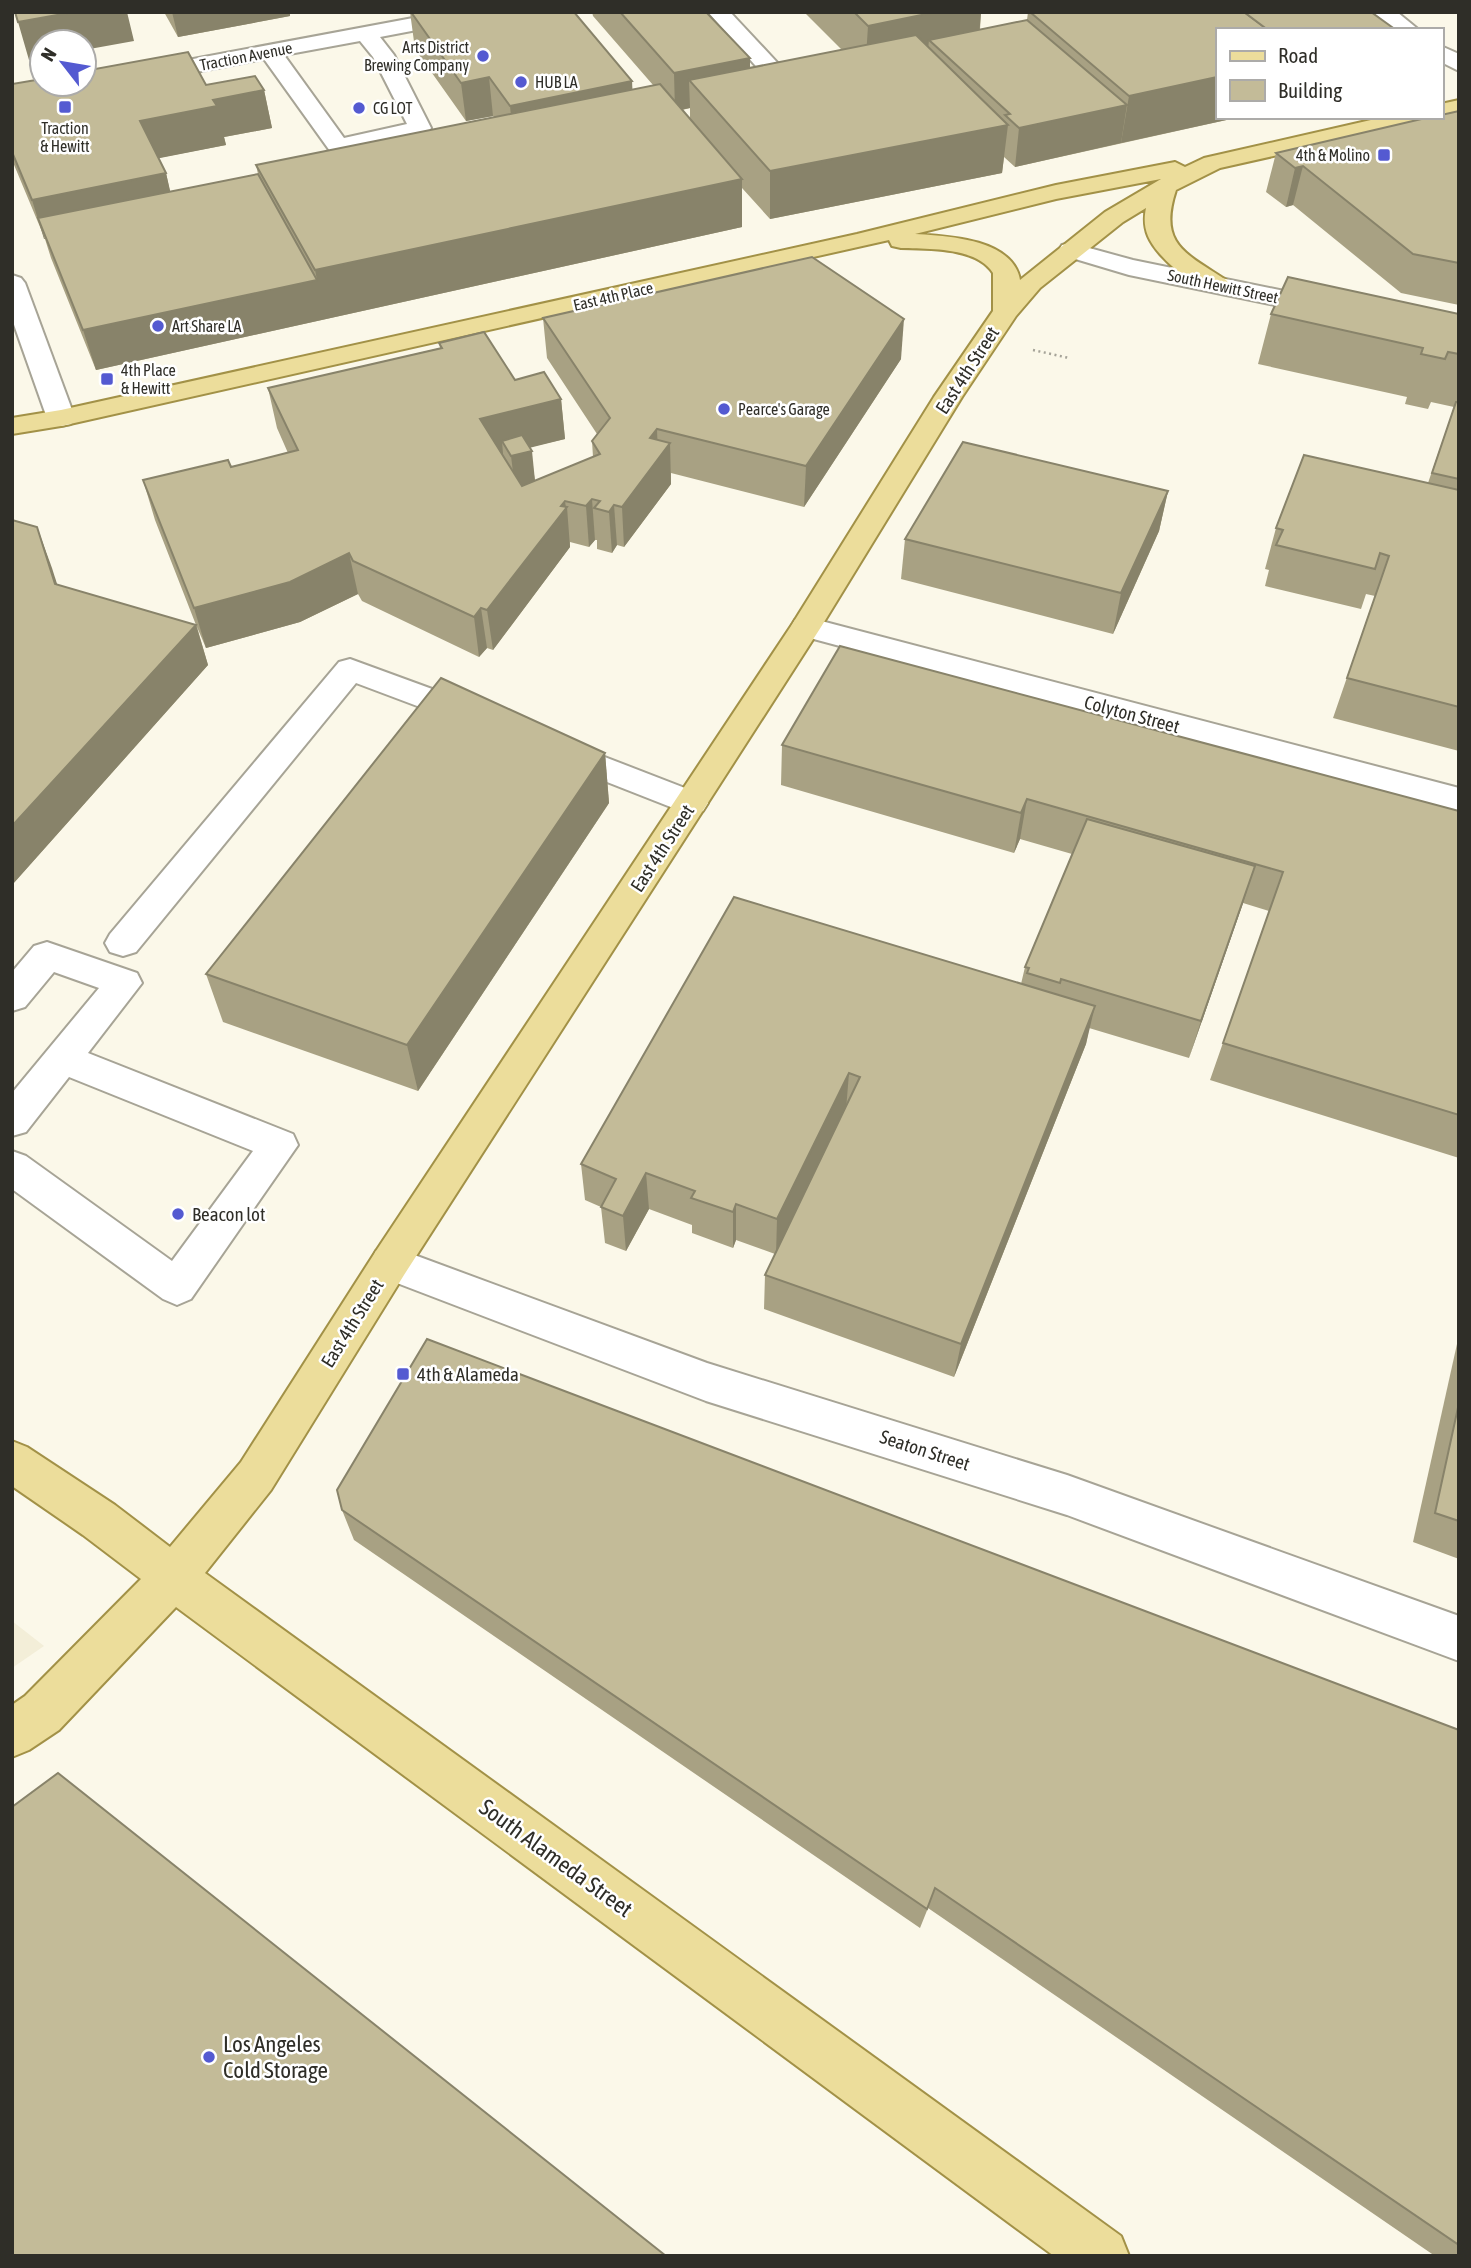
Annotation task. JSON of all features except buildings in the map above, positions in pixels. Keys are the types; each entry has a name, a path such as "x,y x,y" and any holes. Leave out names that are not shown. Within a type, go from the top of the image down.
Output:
{"main road":[{"name":"East 4th Street","path":"12,1733 42,1713 173,1578 256,1476 390,1263 806,627 948,397 1006,311 1031,283 1114,217 1165,186 1212,163 1407,119"},
{"name":"East 4th Place","path":"12,426 61,418 857,241 1056,192 1212,163"},
{"path":"1165,186 1156,215 1161,236 1168,249 1181,261 1217,285"},
{"path":"857,241 926,241 969,249 999,261 1006,273 1006,311"},
{"name":"South Alameda Street","path":"12,1461 99,1520 173,1578 1101,2256"}],"street":[{"name":"Traction Avenue","path":"121,80 480,12"},
{"path":"718,12 778,76"},
{"path":"1383,12 1405,28"},
{"path":"270,52 338,146 420,128 383,55 366,34"},
{"path":"1443,53 1459,64"},
{"name":"South Hewitt Street","path":"1071,250 1129,267 1352,313"},
{"path":"12,283 18,314 61,418"},
{"name":"Colyton Street","path":"806,627 1459,800"},
{"path":"123,943 350,669 691,803"},
{"path":"12,997 47,956 124,983 12,1121"},
{"path":"12,1167 177,1287 279,1145 63,1059"},
{"name":"Seaton Street","path":"390,1263 706,1382 1067,1495 1459,1639"}],"path":[{"path":"1025,348 1069,358"}],"shaded area":[{"path":"12,1621 44,1646 12,1668"}],"place":[{"name":"Arts District Brewing Company","path":"483,56"},
{"name":"HUB LA","path":"521,82"},
{"name":"Traction & Hewitt","path":"65,107"},
{"name":"CG LOT","path":"359,108"},
{"name":"4th & Molino","path":"1384,155"},
{"name":"Art Share LA","path":"158,326"},
{"name":"4th Place & Hewitt","path":"107,379"},
{"name":"Pearce's Garage","path":"724,409"},
{"name":"Beacon lot","path":"178,1214"},
{"name":"4th & Alameda","path":"403,1374"},
{"name":"Los Angeles Cold Storage","path":"209,2057"}]}
